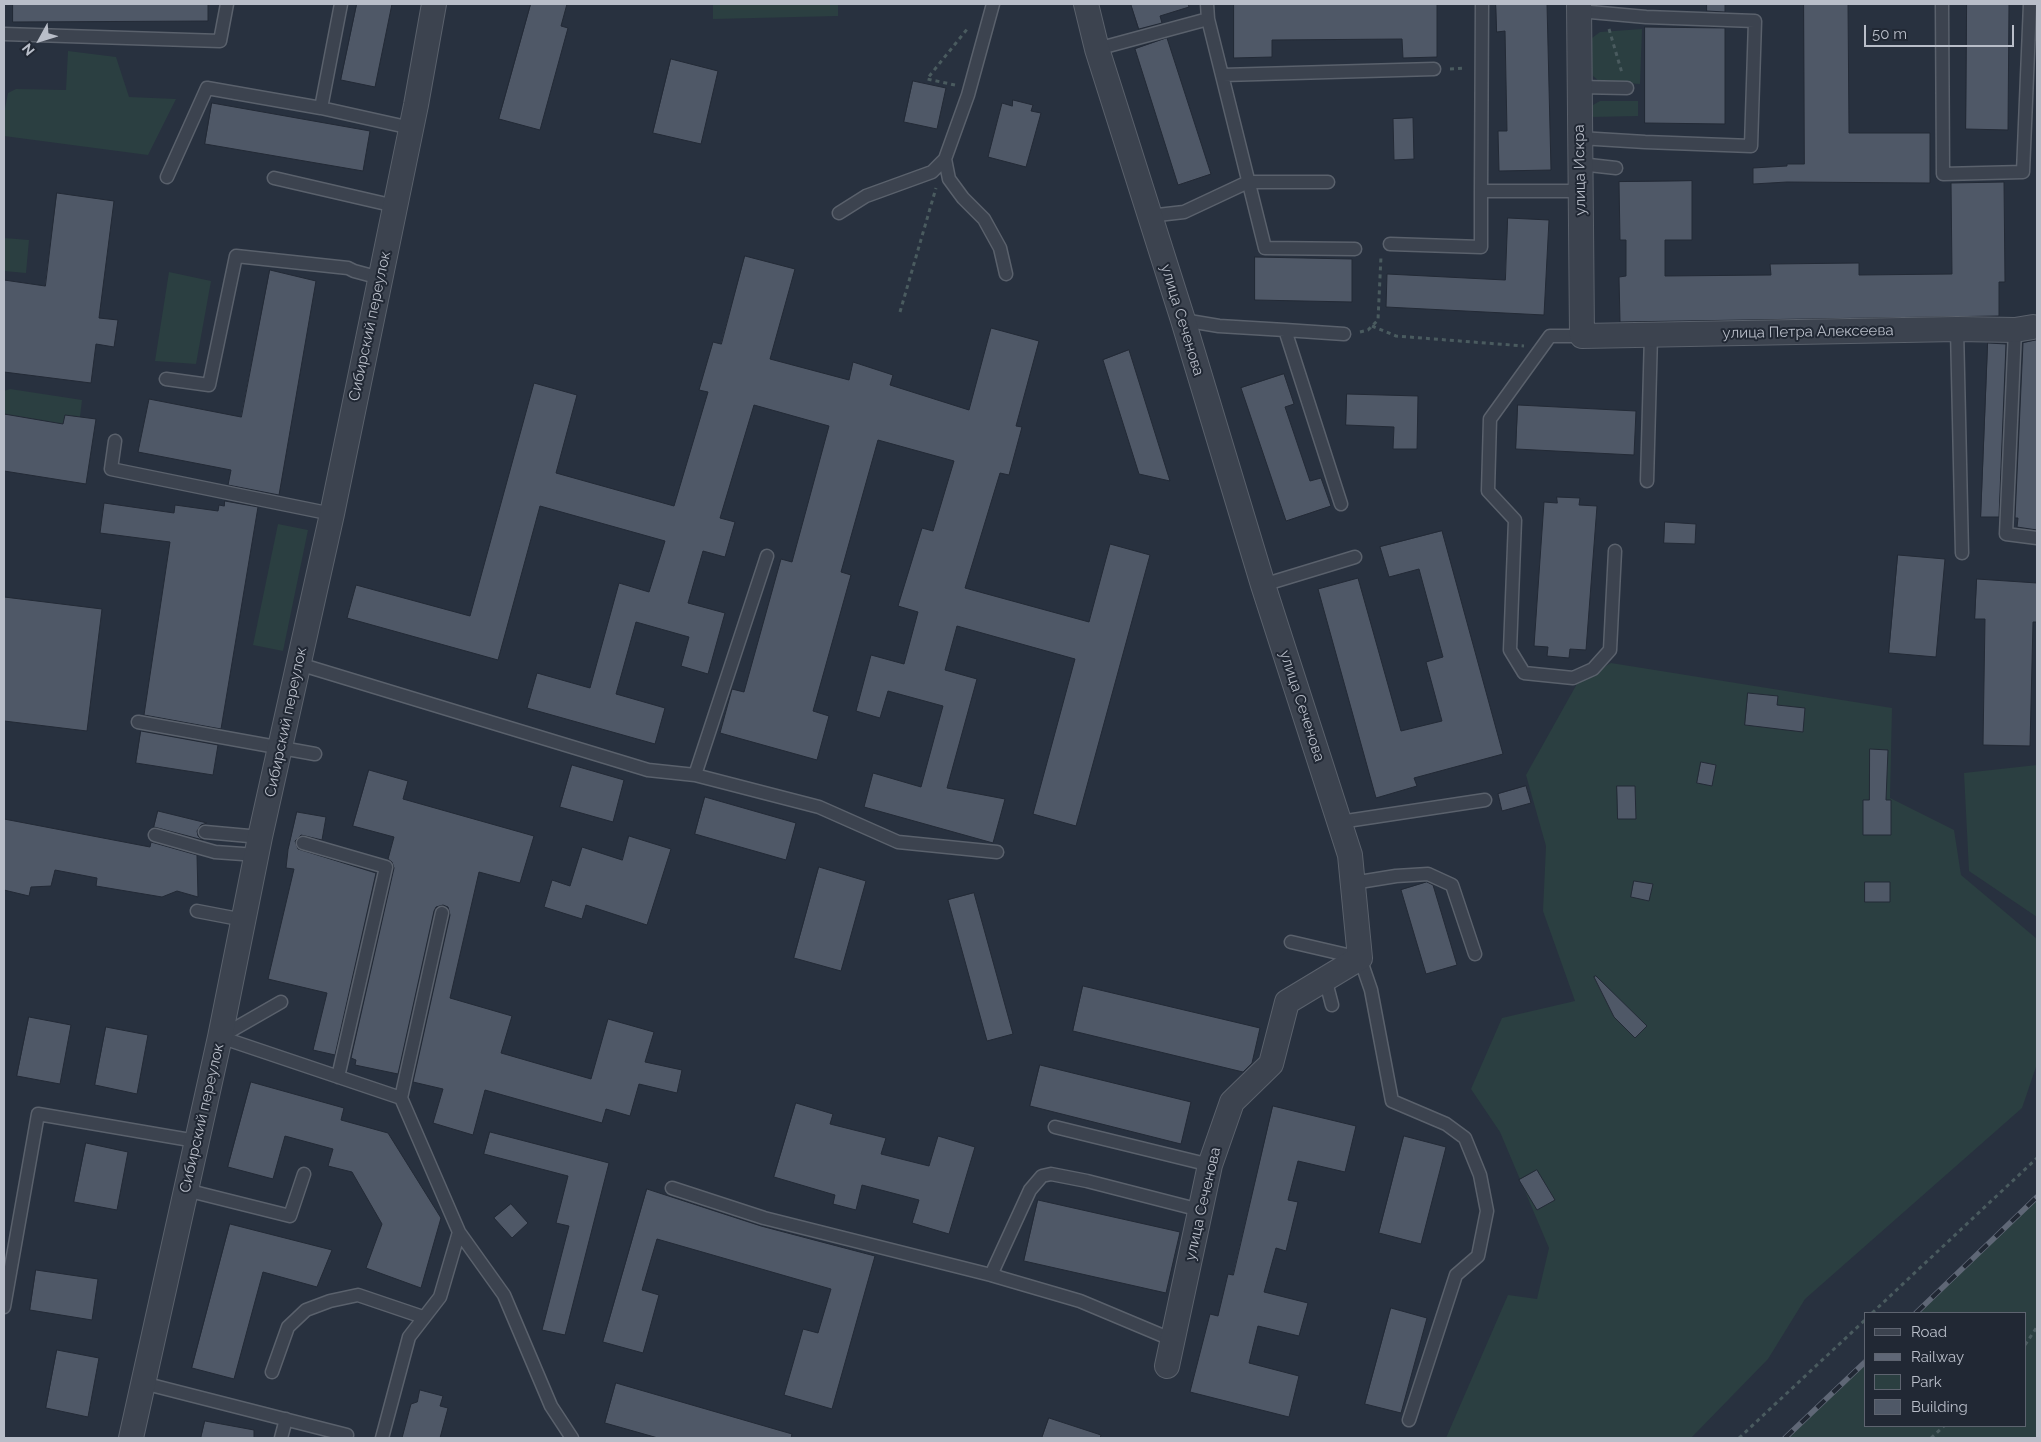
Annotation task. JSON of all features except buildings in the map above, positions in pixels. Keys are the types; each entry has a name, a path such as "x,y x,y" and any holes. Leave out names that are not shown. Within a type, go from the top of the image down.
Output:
{"street":[{"name":"Сибирский переулок","path":"131,1438 220,1037 280,747 332,514 411,128 434,4"},
{"name":"улица Сеченова","path":"1086,4 1098,49 1183,320 1263,585 1350,855 1360,958 1287,1002 1271,1064 1232,1102 1210,1165 1168,1366"},
{"name":"улица Искра","path":"1579,7 1582,336"},
{"name":"улица Петра Алексеева","path":"1582,336 2028,328"}],"lane":[{"path":"4,34 220,41 227,4"},
{"path":"321,108 341,4"},
{"path":"838,213 866,196 932,172 945,159 969,88 993,4"},
{"path":"1206,4 1208,19 1265,248 1355,249"},
{"path":"1386,249 1481,246 1482,4"},
{"path":"1942,4 1943,174 2023,172 2030,4"},
{"path":"1579,7 1605,13 1646,17 1755,21 1751,146 1580,138"},
{"path":"1098,49 1208,19"},
{"path":"1223,75 1434,70"},
{"path":"1580,87 1627,88"},
{"path":"167,177 207,88 321,108 411,128"},
{"path":"945,159 949,179 963,198 984,219 1000,248 1006,274"},
{"path":"1580,164 1616,168"},
{"path":"274,178 395,206"},
{"path":"1149,216 1184,212 1248,182 1328,182"},
{"path":"1482,191 1581,191"},
{"path":"166,379 209,385 236,256 348,268 380,278"},
{"path":"1183,320 1219,326 1344,334"},
{"path":"2028,328 2006,534 2037,538"},
{"path":"1957,329 1962,553"},
{"path":"1285,330 1341,504"},
{"path":"1647,481 1650,335"},
{"path":"1582,336 1550,336 1490,419 1488,491 1515,520 1510,650 1524,674 1573,678 1593,670 1610,650 1615,551"},
{"path":"115,441 111,469 332,514"},
{"path":"695,775 767,556"},
{"path":"1263,585 1355,557"},
{"path":"299,664 648,770 695,775 819,807 898,842 997,852"},
{"path":"138,722 315,754"},
{"path":"1340,822 1485,800"},
{"path":"205,832 259,846"},
{"path":"156,835 215,852 259,846"},
{"path":"303,843 386,868 338,1076"},
{"path":"1353,883 1396,876 1428,874 1452,885 1475,954"},
{"path":"197,911 244,920"},
{"path":"442,913 401,1098 459,1232 504,1295 550,1406 572,1438"},
{"path":"1291,942 1360,958 1371,990 1392,1101 1446,1124 1465,1138 1480,1175 1487,1210 1478,1256 1456,1275 1409,1420"},
{"path":"1325,978 1332,1005"},
{"path":"220,1037 281,1002"},
{"path":"220,1037 401,1098"},
{"path":"4,1307 38,1114 196,1141"},
{"path":"1055,1127 1210,1165"},
{"path":"186,1190 290,1216 304,1174"},
{"path":"991,1275 1030,1190 1042,1176 1051,1174 1087,1181 1200,1210"},
{"path":"672,1188 764,1218 991,1275 1080,1301 1173,1340"},
{"path":"382,1438 409,1337 440,1297 459,1232"},
{"path":"272,1372 288,1327 306,1310 330,1301 358,1295 424,1317"},
{"path":"143,1383 346,1435"},
{"path":"281,1438 286,1419"}],"path":[{"path":"1605,13 1627,88"},
{"path":"969,88 927,79 970,26"},
{"path":"1434,70 1482,67"},
{"path":"900,312 945,159"},
{"path":"1344,334 1368,330 1378,320 1386,249"},
{"path":"1372,326 1396,336 1542,347"},
{"path":"1873,1312 2037,1158"},
{"path":"1739,1438 1864,1321"},
{"path":"2026,1344 2037,1327"},
{"path":"1931,1438 1943,1427"}],"green space":[{"path":"713,4 838,4 838,16 713,19"},
{"path":"1642,29 1640,84 1599,81 1593,76 1591,71 1592,38 1600,32"},
{"path":"68,51 116,57 129,97 176,99 148,155 4,136 4,113 8,93 16,89 66,90"},
{"path":"1600,101 1638,101 1638,116 1591,117 1593,105"},
{"path":"4,238 29,240 26,273 4,271"},
{"path":"169,272 211,281 196,364 155,361"},
{"path":"10,389 82,400 80,417 65,415 63,424 4,414 4,391"},
{"path":"278,524 308,530 283,651 253,645"},
{"path":"1611,663 1892,708 1890,798 1954,830 1961,875 2037,939 2037,1064 2022,1108 1805,1299 1768,1359 1691,1438 1446,1438 1508,1295 1537,1299 1549,1248 1500,1132 1471,1089 1502,1018 1575,1001 1543,911 1546,846 1526,775 1578,682"},
{"path":"2037,765 2037,917 1969,871 1964,773"},
{"path":"2037,1197 2037,1438 1785,1438 1864,1363 1864,1427 2026,1427 2026,1312 1917,1312"}],"railway":[{"path":"1917,1312 2037,1197"},
{"path":"1785,1438 1864,1363"}]}
